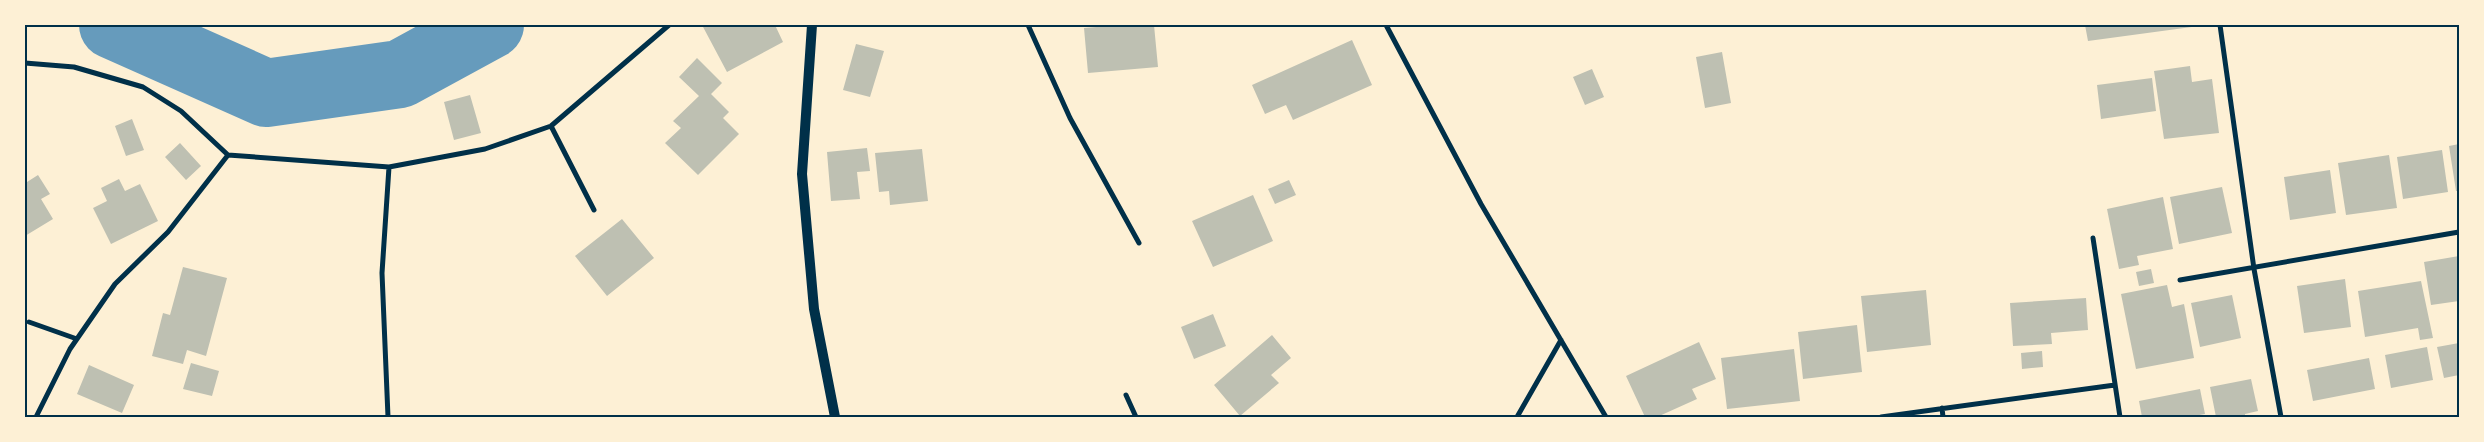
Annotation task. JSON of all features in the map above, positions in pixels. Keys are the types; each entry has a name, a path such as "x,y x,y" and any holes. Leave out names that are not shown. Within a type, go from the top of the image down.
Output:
{"main road":[{"path":"812,25 802,174 814,309 836,417"}],"street":[{"path":"25,63 74,67 143,87 181,111 228,155 389,167 486,149 551,126 669,25"},
{"path":"1028,25 1029,32 1070,118 1139,243"},
{"path":"1386,25 1481,204 1606,417"},
{"path":"2220,25 2254,269 2281,417"},
{"path":"551,126 594,210"},
{"path":"36,417 70,349 115,284 168,232 228,155"},
{"path":"388,417 382,274 389,167"},
{"path":"2180,280 2254,269 2459,232"},
{"path":"2094,238 2120,417"},
{"path":"29,322 77,339"},
{"path":"1517,417 1561,340"},
{"path":"1881,417 2115,385"},
{"path":"1126,395 1136,417"},
{"path":"1942,408 1943,417"}],"building":[{"path":"702,25 775,25 783,42 727,72"},
{"path":"1154,25 1158,67 1088,73 1084,28"},
{"path":"2085,25 2199,25 2199,26 2088,41"},
{"path":"1352,40 1372,85 1293,120 1286,105 1265,114 1252,85"},
{"path":"856,44 884,51 870,97 843,90"},
{"path":"1722,52 1731,103 1705,108 1696,57"},
{"path":"697,58 722,83 711,94 729,112 723,118 739,134 698,175 665,143 681,128 673,121 699,96 679,77"},
{"path":"2190,66 2192,82 2212,79 2219,133 2164,139 2154,71"},
{"path":"1592,69 1604,97 1585,105 1573,77"},
{"path":"2152,78 2156,111 2101,119 2097,85"},
{"path":"470,95 481,133 454,140 444,102"},
{"path":"132,119 144,150 126,156 115,126"},
{"path":"180,143 201,166 186,180 165,157"},
{"path":"2459,144 2459,191 2456,191 2449,146"},
{"path":"867,148 870,171 857,172 860,199 831,201 827,152"},
{"path":"922,149 928,201 890,205 889,191 879,192 875,153"},
{"path":"2442,150 2448,192 2403,199 2397,157"},
{"path":"2389,155 2397,208 2346,215 2338,163"},
{"path":"2330,170 2336,213 2290,220 2284,177"},
{"path":"38,175 50,194 41,199 53,219 25,236 25,179 27,182"},
{"path":"119,179 125,191 140,184 158,221 111,244 93,208 107,201 101,188"},
{"path":"1289,180 1296,195 1275,204 1268,189"},
{"path":"2222,187 2232,233 2179,244 2170,197"},
{"path":"1253,195 1273,241 1213,267 1192,221"},
{"path":"2163,197 2173,249 2137,256 2139,265 2119,269 2107,209"},
{"path":"622,219 654,258 607,296 575,256"},
{"path":"2459,256 2459,301 2431,305 2424,262"},
{"path":"183,267 227,278 206,356 187,350 183,364 152,356 163,313 170,315"},
{"path":"2151,269 2154,283 2139,286 2136,272"},
{"path":"2345,279 2351,327 2304,333 2297,286"},
{"path":"2421,281 2433,338 2420,340 2418,328 2365,337 2358,291"},
{"path":"2167,285 2172,307 2184,304 2194,358 2136,369 2121,294"},
{"path":"1926,290 1931,345 1867,352 1861,296"},
{"path":"2232,295 2241,338 2200,347 2191,303"},
{"path":"2086,298 2088,330 2051,333 2052,344 2013,346 2010,303"},
{"path":"1213,314 1226,346 1194,359 1181,327"},
{"path":"1857,325 1862,372 1803,379 1798,332"},
{"path":"1272,335 1291,358 1271,375 1279,383 1240,416 1214,385"},
{"path":"1699,342 1716,379 1692,389 1697,399 1657,417 1645,417 1626,376"},
{"path":"2459,343 2459,375 2444,378 2437,347"},
{"path":"2427,347 2433,380 2391,388 2385,355"},
{"path":"1794,349 1800,401 1727,409 1721,358"},
{"path":"2042,351 2043,367 2022,369 2021,353"},
{"path":"2369,358 2375,389 2313,401 2307,370"},
{"path":"191,363 219,371 212,396 183,389"},
{"path":"89,365 134,385 122,413 77,394"},
{"path":"2251,379 2258,411 2245,414 2245,417 2216,417 2210,387"},
{"path":"2200,389 2205,414 2188,417 2142,417 2139,401"}],"waterway":[{"path":"113,25 266,93 400,74 490,25"}]}
